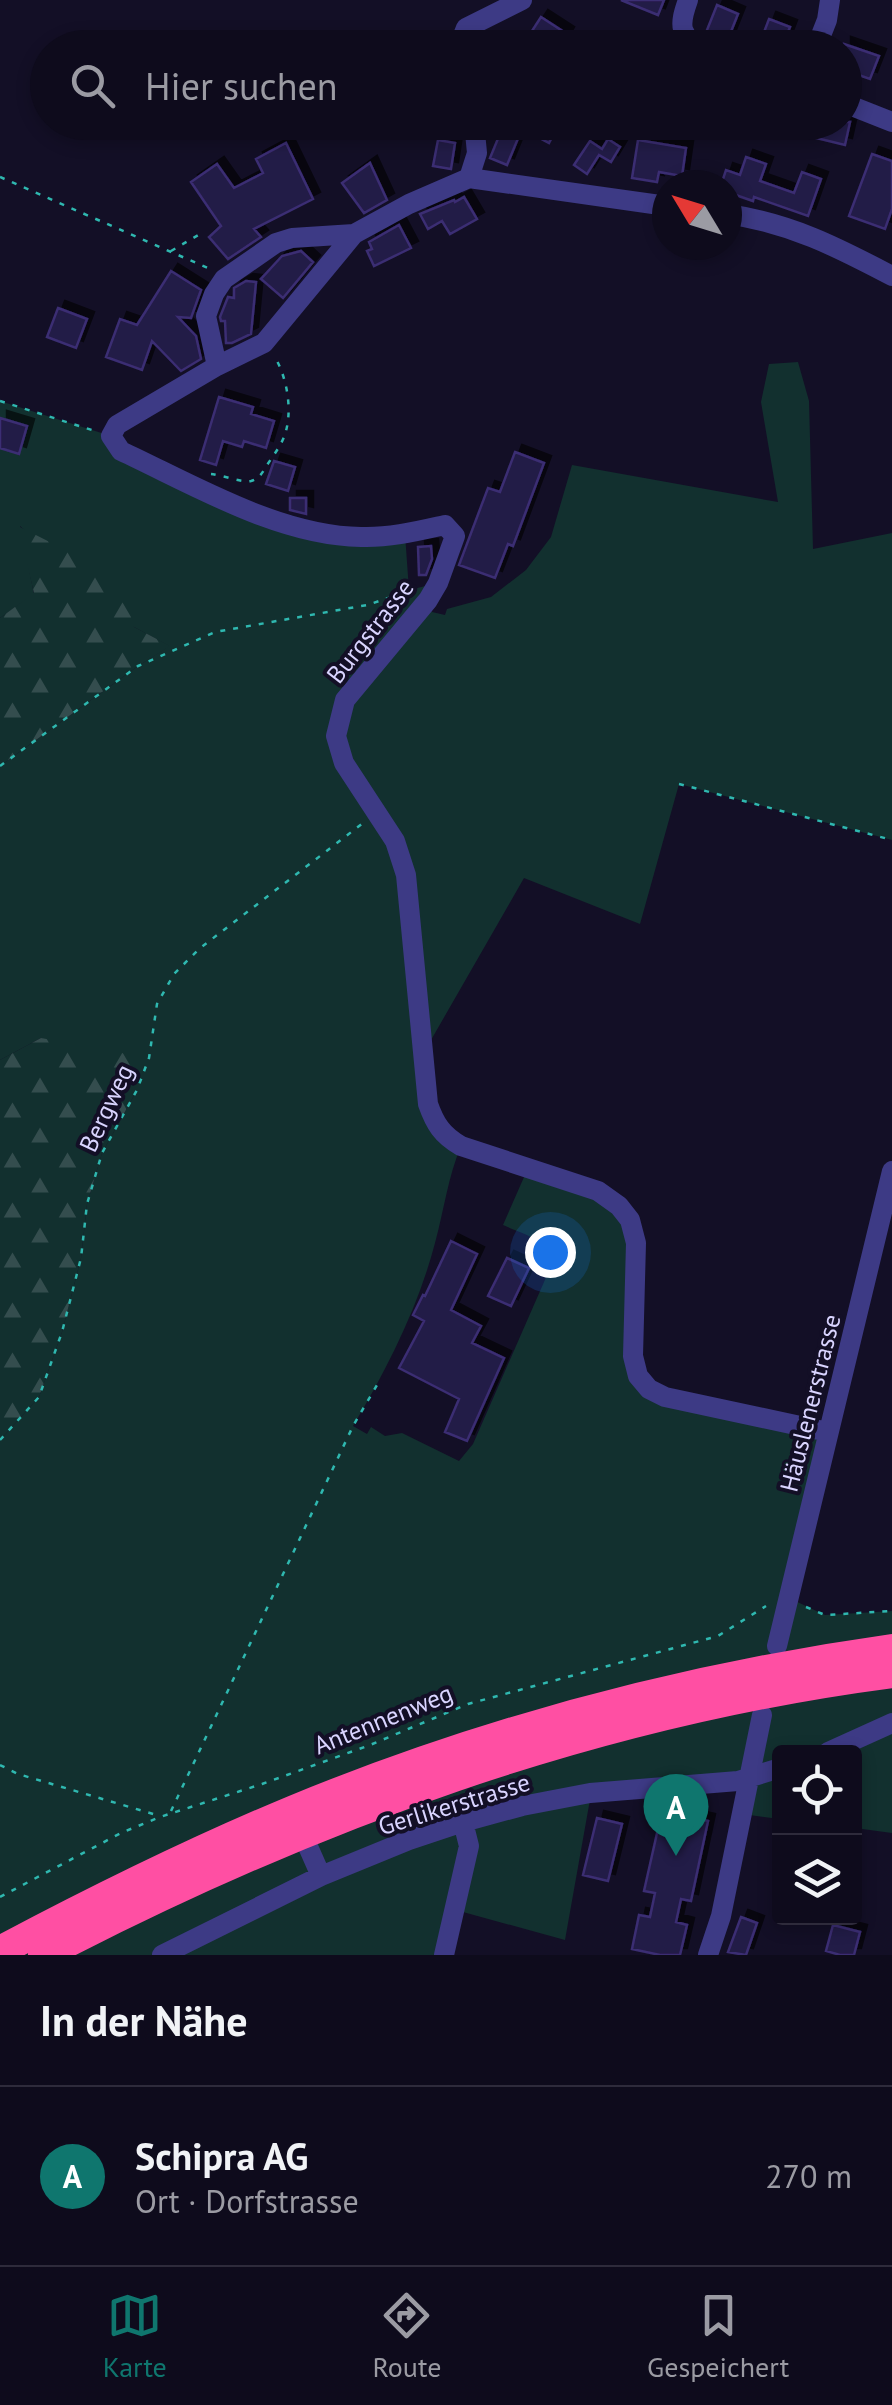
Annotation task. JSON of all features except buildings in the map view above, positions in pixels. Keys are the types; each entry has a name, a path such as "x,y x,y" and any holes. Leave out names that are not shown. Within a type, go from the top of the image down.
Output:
{"highway":[{"path":"0,1951 243,1832 362,1783 451,1752 658,1692 892,1649"},
{"path":"43,1955 154,1898 302,1832 457,1774 591,1733 742,1698 892,1673"}],"street":[{"path":"465,30 522,0"},
{"path":"683,30 688,0"},
{"path":"823,30 830,0"},
{"path":"862,110 892,122"},
{"path":"468,178 477,153 476,140"},
{"path":"111,436 117,425 265,343 354,234 468,178 652,204"},
{"path":"742,217 804,232 892,276"},
{"path":"218,366 206,316 224,279 276,243 292,238 354,234"},
{"name":"Burgstrasse","path":"111,436 121,451 135,458 254,513 318,533 361,537 405,534 445,524 455,536 428,600 345,700 336,736 344,763 378,812 406,875 428,1104 434,1122 460,1146 598,1191 619,1206 630,1220 636,1243 633,1356 638,1376 650,1390 665,1397 828,1432"},
{"name":"Häuslenerstrasse","path":"778,1646 892,1172"},
{"path":"708,1955 721,1916 762,1715"},
{"path":"843,1745 892,1723"},
{"name":"Gerlikerstrasse","path":"162,1955 321,1876 463,1822 590,1794 738,1781 772,1770"},
{"path":"444,1955 468,1846 463,1822"},
{"path":"302,1832 321,1876"}],"path":[{"path":"0,177 207,266 224,279"},
{"path":"170,251 200,234"},
{"path":"203,473 254,481 283,440 288,424 284,378 265,343"},
{"path":"0,401 111,436"},
{"path":"0,766 138,666 215,632 367,605 438,584"},
{"path":"679,784 892,840"},
{"name":"Bergweg","path":"0,1440 39,1397 62,1332 81,1258 87,1204 102,1153 137,1090 149,1058 157,1004 174,974 199,949 378,812"},
{"path":"170,1814 352,1426 377,1385"},
{"path":"788,1599 825,1615 892,1611"},
{"name":"Antennenweg","path":"0,1897 160,1816 370,1746 468,1704 718,1636 760,1608 788,1599"},
{"path":"0,1765 18,1774 160,1816"}],"green space":[{"path":"798,362 809,401 813,549 892,533 892,840 679,784 640,924 524,878 423,1054 428,1104 461,1146 420,1291 353,1426 367,1434 371,1427 385,1436 402,1433 459,1461 473,1444 551,1266 540,1244 503,1225 528,1168 598,1191 630,1220 633,1356 649,1389 828,1432 789,1598 825,1615 892,1611 892,1833 862,1829 862,1745 772,1745 772,1818 742,1814 750,1778 591,1794 565,1940 463,1912 453,1955 0,1955 0,1440 39,1397 62,1332 81,1258 87,1204 102,1153 137,1090 41,1038 0,1060 0,766 169,646 134,627 20,526 34,594 0,618 0,401 111,436 121,451 319,533 405,534 409,590 438,583 428,600 432,612 445,615 447,609 491,597 526,570 551,537 572,465 778,502 761,402 769,364"},
{"path":"18,526 121,578 134,627 170,646 0,766 0,618 34,593"},
{"path":"41,1038 149,1058 137,1090 102,1153 87,1204 81,1258 62,1332 39,1397 0,1440 0,1060"}],"place":[{"name":"Schipra AG","path":"676,1856"}]}
